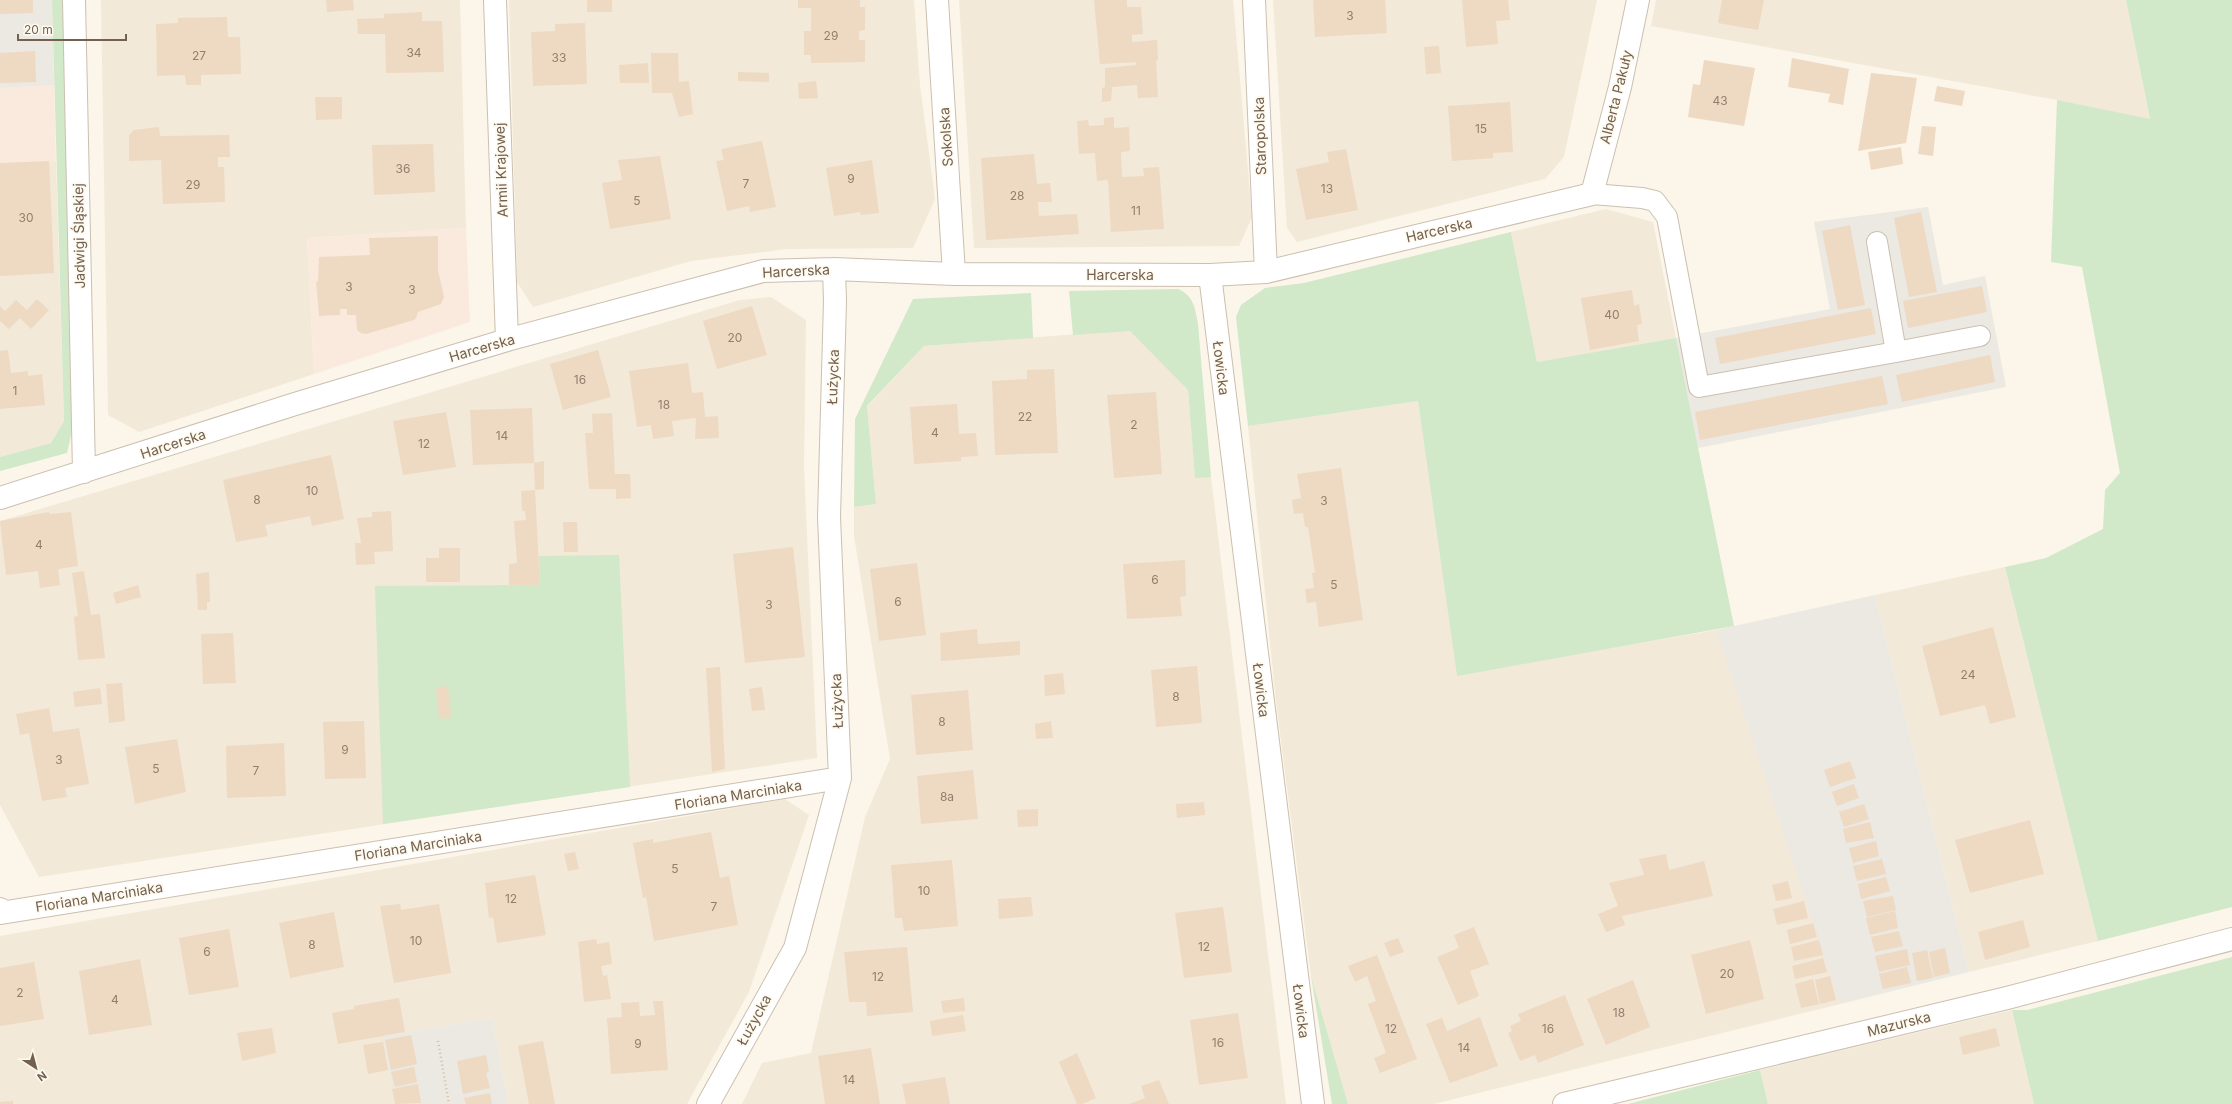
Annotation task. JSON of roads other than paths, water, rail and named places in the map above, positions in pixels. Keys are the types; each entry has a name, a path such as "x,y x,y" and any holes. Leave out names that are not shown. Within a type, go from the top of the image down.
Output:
{"street":[{"name":"Jadwigi Śląskiej","path":"74,0 84,472"},
{"name":"Armii Krajowej","path":"495,0 507,340"},
{"name":"Sokolska","path":"937,0 954,274"},
{"name":"Staropolska","path":"1254,0 1266,272"},
{"name":"Alberta Pakuły","path":"1592,194 1620,87 1638,0"},
{"name":"Harcerska","path":"0,498 295,404 507,340 763,271 834,270 954,274 1210,275 1266,272 1592,194"},
{"name":"Łużycka","path":"708,1104 795,948 840,778 829,517 835,300 834,270"},
{"name":"Łowicka","path":"1210,275 1313,1104"},
{"name":"Floriana Marciniaka","path":"0,909 1,913 8,912 840,778"},
{"name":"Mazurska","path":"1564,1104 2007,998 2232,939"}],"lane":[{"path":"1592,194 1642,198 1655,201 1667,216 1698,387 1980,336"},
{"path":"1877,242 1896,352"}]}
